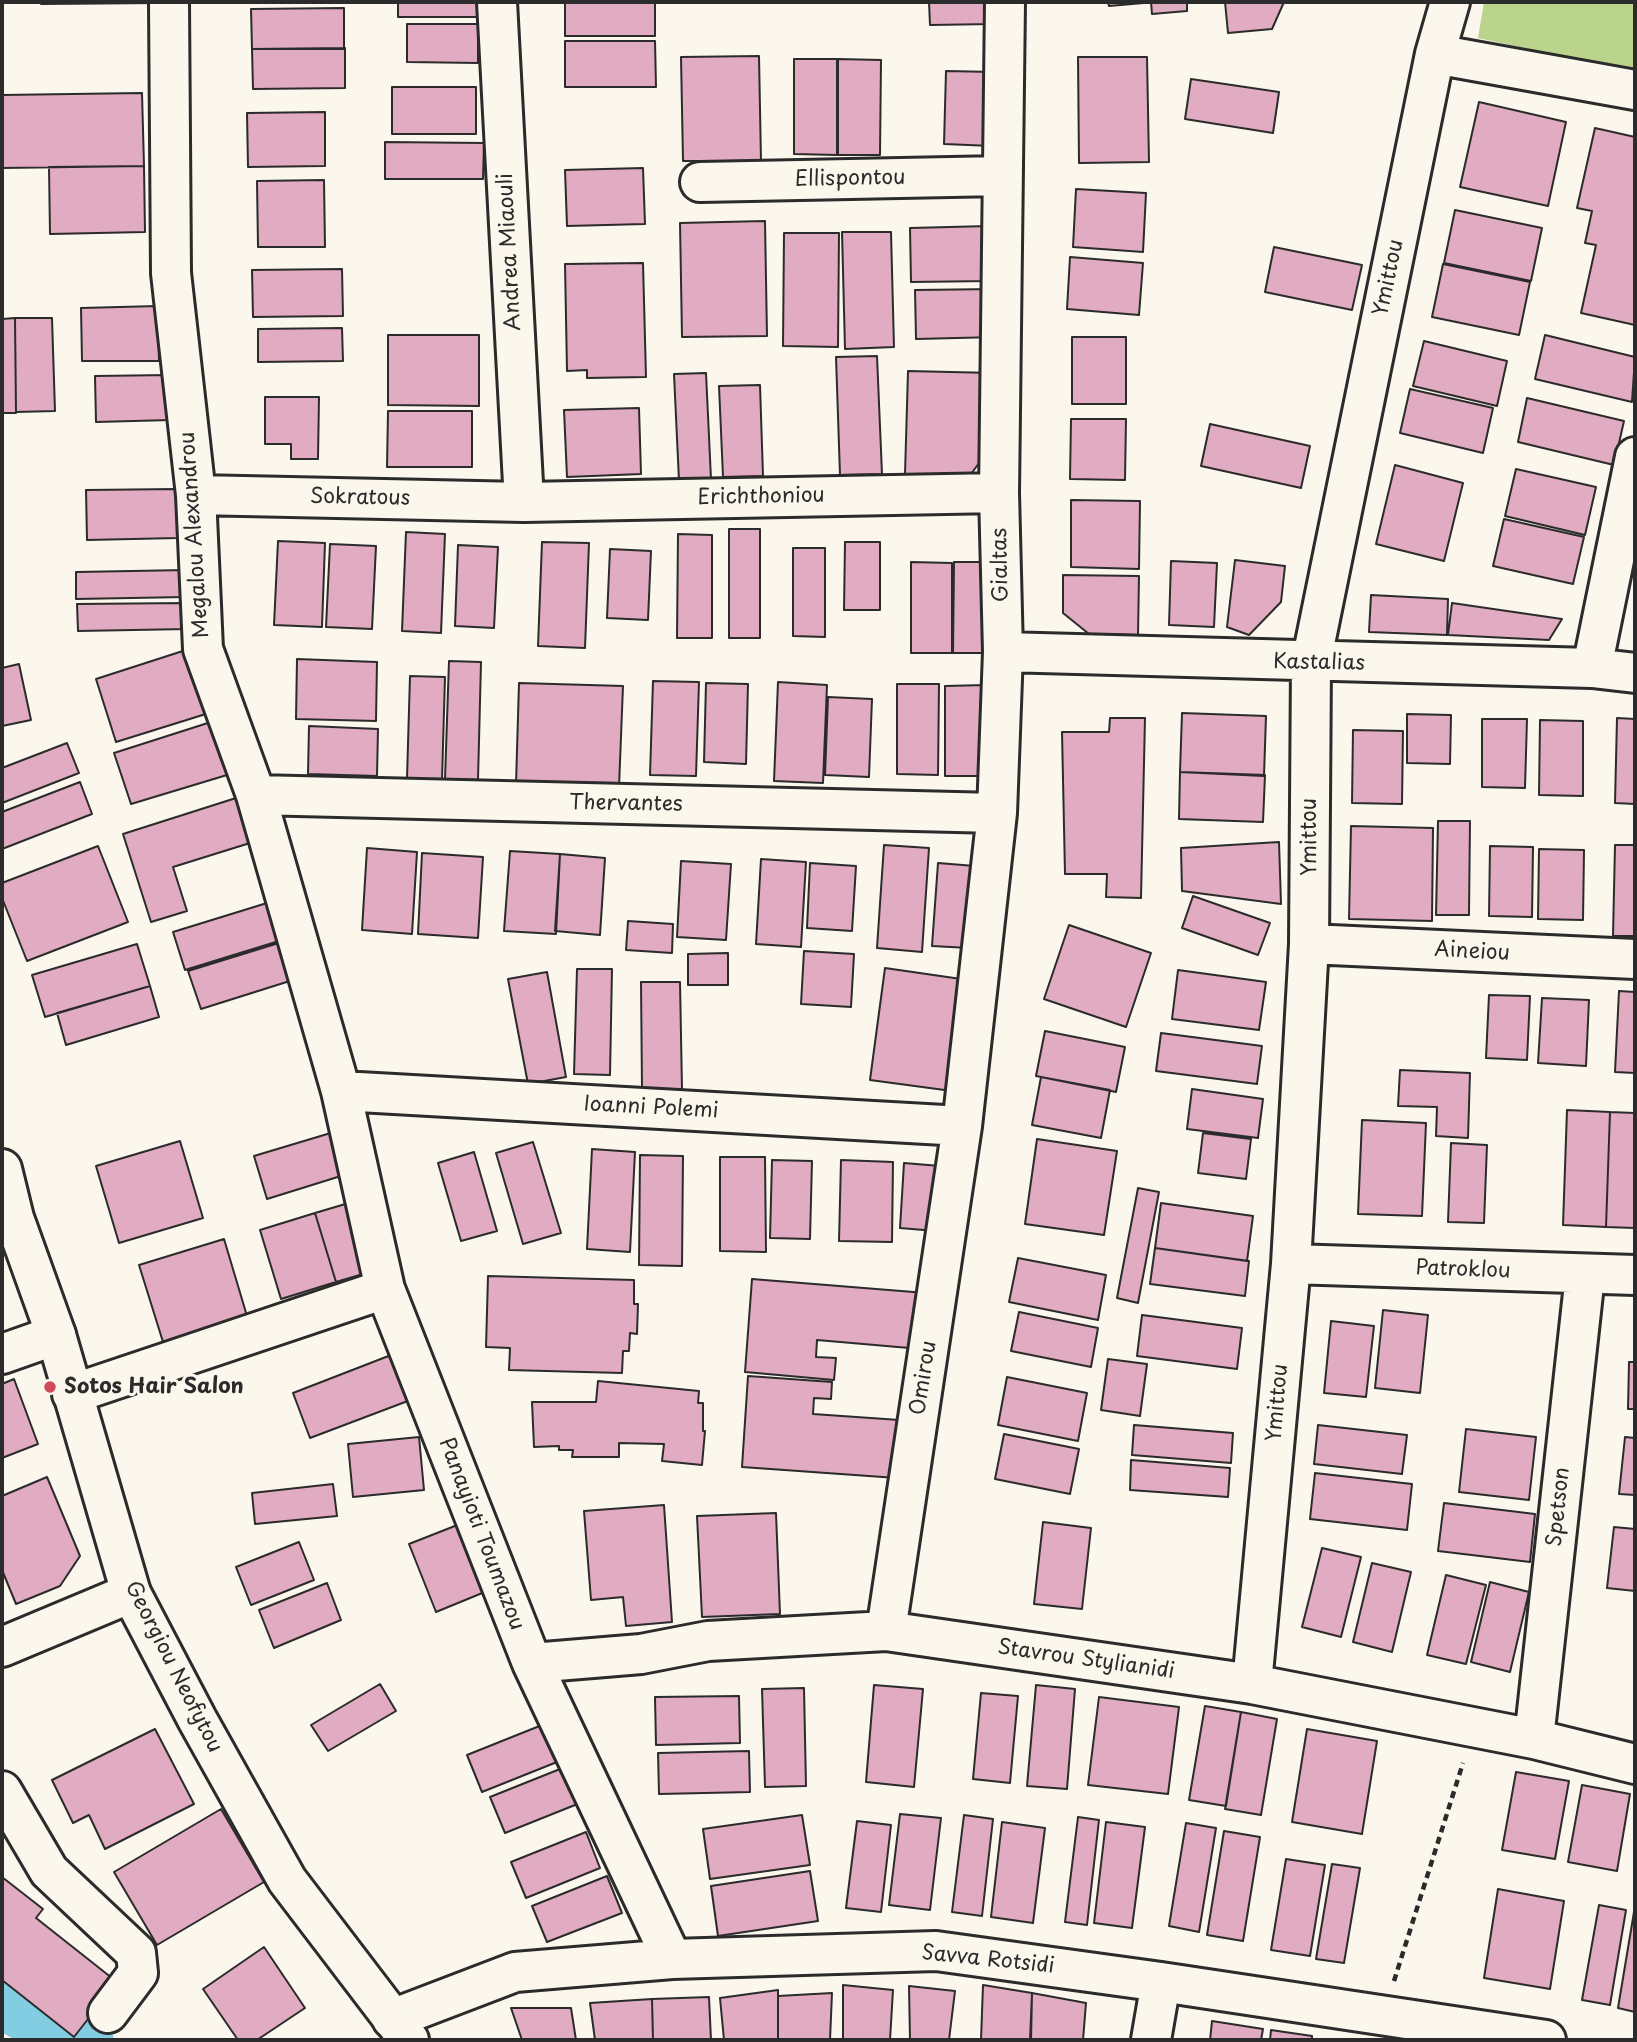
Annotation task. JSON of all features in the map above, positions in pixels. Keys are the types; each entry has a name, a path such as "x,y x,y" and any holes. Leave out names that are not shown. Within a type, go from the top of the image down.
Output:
{"street":[{"name":"Megalou Alexandrou","path":"169,2 171,273 196,495 203,649 256,795 341,1091"},
{"name":"Andrea Miaouli","path":"497,2 524,502"},
{"name":"Gialtas","path":"962,1126 997,813 1003,652 999,493 1005,2"},
{"name":"Ymittou","path":"1252,1684 1291,1264 1309,944 1311,663 1435,54 1450,2"},
{"path":"1435,54 1635,90"},
{"name":"Ellispontou","path":"700,182 1001,176"},
{"path":"1592,668 1635,457"},
{"name":"Erichthoniou","path":"524,502 999,493"},
{"name":"Sokratous","path":"196,495 524,502"},
{"name":"Kastalias","path":"1003,652 1311,663 1592,668 1635,673"},
{"name":"Thervantes","path":"256,795 997,813"},
{"name":"Aineiou","path":"1309,944 1635,959"},
{"name":"Ioanni Polemi","path":"341,1091 962,1126"},
{"name":"Panayioti Toumazou","path":"341,1091 385,1289 532,1662 672,1959"},
{"name":"Omirou","path":"886,1631 962,1126"},
{"name":"Georgiou Neofytou","path":"2,1170 14,1218 56,1335 131,1593 197,1720 287,1880 400,2030"},
{"name":"Patroklou","path":"1291,1264 1635,1275"},
{"name":"Spetson","path":"1534,1739 1585,1275"},
{"path":"72,1394 385,1289"},
{"path":"2,1353 56,1335"},
{"path":"2,1647 131,1593"},
{"name":"Stavrou Stylianidi","path":"532,1662 641,1654 708,1641 886,1631 1252,1684 1534,1739 1635,1764"},
{"path":"2,1791 49,1871 136,1954 138,1973 108,2013"},
{"name":"Savva Rotsidi","path":"400,2030 515,1972 672,1959 936,1951 1546,2040"},
{"path":"1151,2040 1161,1982"}],"path":[{"path":"1383,2015 1475,1728"}],"green space":[{"path":"1484,2 1635,2 1635,72 1478,38"}],"building":[{"path":"161,2 161,3 41,4"},
{"path":"398,2 479,2 479,17 398,17"},
{"path":"565,2 655,2 655,36 565,36"},
{"path":"929,2 993,2 993,24 930,25"},
{"path":"1108,2 1144,2 1144,3 1109,6"},
{"path":"1151,2 1187,2 1187,11 1152,14"},
{"path":"1225,2 1284,2 1272,29 1228,33"},
{"path":"344,8 344,49 252,49 251,9"},
{"path":"407,24 478,24 478,63 407,62"},
{"path":"565,41 655,41 656,87 565,87"},
{"path":"345,48 345,88 253,89 252,49"},
{"path":"759,56 761,161 683,161 681,57"},
{"path":"1078,57 1147,57 1149,162 1079,163"},
{"path":"794,59 837,59 837,155 794,154"},
{"path":"838,59 881,60 880,155 838,155"},
{"path":"946,71 994,72 992,146 944,144"},
{"path":"1191,79 1279,92 1273,133 1185,119"},
{"path":"392,87 476,87 476,134 392,134"},
{"path":"142,93 144,166 2,168 2,95"},
{"path":"1479,102 1566,122 1548,206 1460,187"},
{"path":"325,112 325,166 248,167 247,113"},
{"path":"1595,128 1635,137 1635,325 1581,313 1596,245 1585,243 1592,211 1577,208"},
{"path":"385,142 484,143 483,179 385,179"},
{"path":"144,166 145,232 50,234 49,167"},
{"path":"643,168 645,224 567,226 565,170"},
{"path":"324,180 325,247 258,247 257,181"},
{"path":"1076,189 1146,193 1143,252 1073,247"},
{"path":"1455,210 1542,228 1531,281 1444,263"},
{"path":"765,221 767,336 682,337 680,223"},
{"path":"989,226 990,281 911,282 910,228"},
{"path":"842,232 891,232 894,347 845,349"},
{"path":"784,233 839,233 838,347 783,346"},
{"path":"1274,247 1362,265 1352,310 1265,292"},
{"path":"1070,257 1143,263 1139,315 1067,309"},
{"path":"643,263 646,377 587,378 587,370 567,371 565,264"},
{"path":"1443,264 1530,282 1519,335 1432,317"},
{"path":"342,269 343,316 253,317 252,270"},
{"path":"997,289 998,337 916,339 915,290"},
{"path":"158,306 159,361 82,361 81,308"},
{"path":"15,318 16,413 2,413 2,319"},
{"path":"15,318 52,318 55,411 16,412"},
{"path":"342,328 343,361 258,362 258,329"},
{"path":"388,335 479,335 479,406 388,405"},
{"path":"1545,335 1635,357 1632,402 1535,379"},
{"path":"1072,337 1126,337 1126,404 1072,404"},
{"path":"1424,341 1507,361 1497,406 1413,386"},
{"path":"877,356 882,474 840,475 836,357"},
{"path":"908,371 994,373 990,448 971,474 905,474"},
{"path":"706,373 711,479 679,481 674,374"},
{"path":"170,375 171,420 96,422 95,376"},
{"path":"760,385 763,476 723,477 719,386"},
{"path":"1410,389 1493,408 1483,453 1400,433"},
{"path":"265,397 319,397 318,459 291,459 291,444 265,444"},
{"path":"1527,398 1624,421 1614,465 1518,442"},
{"path":"639,408 641,474 567,477 564,410"},
{"path":"388,411 472,411 472,467 387,467"},
{"path":"1071,419 1126,419 1125,480 1070,479"},
{"path":"1210,424 1310,446 1301,488 1201,466"},
{"path":"1395,465 1463,483 1444,561 1376,544"},
{"path":"1516,469 1596,487 1585,535 1505,516"},
{"path":"177,489 178,538 87,540 86,490"},
{"path":"1071,500 1140,501 1139,569 1071,567"},
{"path":"1504,519 1584,537 1573,584 1493,566"},
{"path":"729,529 760,529 760,638 729,638"},
{"path":"406,532 445,534 441,633 402,631"},
{"path":"678,534 712,535 712,638 677,638"},
{"path":"278,541 325,543 322,627 274,625"},
{"path":"542,542 589,543 585,648 538,646"},
{"path":"845,542 880,542 880,610 844,610"},
{"path":"330,544 376,546 372,629 326,627"},
{"path":"458,545 498,547 494,628 455,626"},
{"path":"793,548 825,548 825,637 793,636"},
{"path":"610,549 651,551 648,620 607,618"},
{"path":"1235,560 1285,566 1281,602 1249,635 1227,627"},
{"path":"1171,561 1217,563 1214,627 1169,625"},
{"path":"911,562 952,563 952,653 911,653"},
{"path":"954,562 995,562 995,653 953,653"},
{"path":"186,570 186,597 76,599 76,572"},
{"path":"1063,575 1139,576 1138,635 1089,634 1063,613"},
{"path":"1371,595 1448,599 1447,635 1369,632"},
{"path":"187,603 188,629 78,631 77,604"},
{"path":"1452,603 1562,619 1549,640 1448,635"},
{"path":"189,649 209,713 116,742 96,679"},
{"path":"297,659 377,662 376,721 296,719"},
{"path":"449,661 481,662 478,780 445,779"},
{"path":"19,664 31,720 2,726 2,668"},
{"path":"410,676 445,677 442,780 407,778"},
{"path":"653,681 699,682 696,776 650,775"},
{"path":"778,682 827,685 823,783 774,781"},
{"path":"519,683 623,686 619,787 516,784"},
{"path":"706,683 748,684 746,764 704,762"},
{"path":"897,684 939,684 938,775 897,774"},
{"path":"986,685 986,776 945,776 945,686"},
{"path":"828,697 872,699 869,777 825,775"},
{"path":"1182,713 1266,716 1264,776 1180,772"},
{"path":"1407,714 1451,715 1450,764 1407,763"},
{"path":"1110,718 1145,718 1141,898 1106,897 1107,874 1065,874 1062,732 1109,732"},
{"path":"1617,718 1635,719 1635,804 1615,803"},
{"path":"1482,719 1527,719 1525,788 1482,787"},
{"path":"1540,720 1583,721 1583,796 1539,795"},
{"path":"211,722 227,775 131,804 114,753"},
{"path":"309,726 378,729 377,776 308,774"},
{"path":"1353,730 1403,731 1402,804 1352,803"},
{"path":"67,743 79,773 2,803 2,768"},
{"path":"1180,772 1265,775 1263,822 1179,819"},
{"path":"80,782 92,814 2,849 2,812"},
{"path":"236,798 250,843 173,867 187,911 151,922 123,834"},
{"path":"1438,821 1470,821 1469,915 1436,915"},
{"path":"1351,826 1433,828 1432,921 1349,919"},
{"path":"1279,842 1281,904 1182,891 1181,848"},
{"path":"884,845 929,848 922,952 877,948"},
{"path":"1615,845 1635,845 1635,936 1613,936"},
{"path":"98,846 128,922 27,961 2,898 2,883"},
{"path":"1490,846 1533,847 1532,917 1489,916"},
{"path":"367,848 417,852 412,934 362,930"},
{"path":"1539,849 1584,850 1583,920 1538,919"},
{"path":"510,851 560,854 556,934 504,931"},
{"path":"422,853 483,857 478,938 418,934"},
{"path":"560,854 605,858 600,935 555,931"},
{"path":"761,859 806,862 801,947 756,944"},
{"path":"681,861 731,864 726,940 677,937"},
{"path":"810,863 856,866 852,931 807,928"},
{"path":"938,863 975,866 969,948 932,946"},
{"path":"1193,896 1270,923 1258,955 1182,928"},
{"path":"267,903 279,941 185,970 173,932"},
{"path":"628,921 673,924 672,953 626,950"},
{"path":"1069,925 1151,953 1126,1027 1044,999"},
{"path":"282,942 293,980 201,1009 188,971"},
{"path":"137,944 150,986 45,1017 32,975"},
{"path":"804,951 854,954 851,1007 801,1004"},
{"path":"728,953 728,985 688,985 688,954"},
{"path":"885,968 968,980 952,1091 870,1080"},
{"path":"577,969 612,969 610,1075 574,1074"},
{"path":"1178,970 1266,982 1259,1030 1172,1019"},
{"path":"547,972 566,1077 528,1084 508,979"},
{"path":"641,982 680,982 682,1089 642,1089"},
{"path":"150,986 159,1017 66,1045 57,1013"},
{"path":"1619,991 1635,992 1635,1073 1615,1072"},
{"path":"1489,995 1530,996 1527,1060 1486,1058"},
{"path":"1542,998 1589,1000 1586,1066 1538,1063"},
{"path":"1045,1031 1125,1047 1116,1092 1036,1076"},
{"path":"1161,1033 1262,1046 1257,1084 1156,1071"},
{"path":"1400,1070 1470,1073 1468,1138 1436,1136 1437,1107 1398,1106"},
{"path":"1041,1077 1110,1090 1101,1138 1032,1125"},
{"path":"1192,1089 1263,1099 1258,1138 1187,1129"},
{"path":"1567,1110 1610,1112 1606,1227 1563,1225"},
{"path":"1610,1112 1635,1113 1635,1228 1606,1227"},
{"path":"1362,1120 1426,1123 1422,1216 1358,1214"},
{"path":"344,1129 357,1171 267,1199 254,1156"},
{"path":"1203,1133 1251,1139 1246,1179 1198,1173"},
{"path":"1037,1139 1117,1151 1104,1235 1025,1224"},
{"path":"180,1141 203,1218 119,1243 96,1166"},
{"path":"533,1142 561,1233 523,1244 496,1153"},
{"path":"1451,1143 1487,1145 1484,1223 1448,1222"},
{"path":"592,1149 635,1152 630,1252 587,1249"},
{"path":"474,1152 497,1231 461,1241 438,1163"},
{"path":"640,1155 683,1156 682,1266 639,1265"},
{"path":"720,1157 765,1157 766,1252 720,1251"},
{"path":"772,1160 812,1161 810,1239 770,1238"},
{"path":"841,1160 893,1162 892,1242 839,1241"},
{"path":"904,1163 952,1167 948,1232 900,1228"},
{"path":"1138,1188 1159,1192 1138,1303 1117,1298"},
{"path":"369,1197 390,1266 336,1282 315,1213"},
{"path":"1161,1203 1253,1216 1247,1261 1155,1248"},
{"path":"315,1213 336,1282 281,1299 260,1230"},
{"path":"224,1239 247,1316 163,1342 139,1265"},
{"path":"1155,1248 1249,1261 1245,1296 1150,1284"},
{"path":"1018,1258 1106,1275 1098,1320 1009,1302"},
{"path":"488,1276 634,1280 634,1304 638,1304 637,1334 630,1333 629,1351 623,1351 622,1373 509,1370 510,1348 486,1347"},
{"path":"752,1279 926,1293 921,1349 817,1340 816,1357 836,1358 834,1380 745,1372"},
{"path":"1383,1310 1428,1315 1420,1393 1375,1388"},
{"path":"1019,1312 1098,1328 1091,1367 1011,1351"},
{"path":"1142,1315 1242,1328 1237,1369 1137,1356"},
{"path":"1331,1321 1374,1326 1366,1397 1324,1393"},
{"path":"404,1350 421,1396 310,1438 293,1393"},
{"path":"1108,1359 1147,1364 1140,1416 1101,1410"},
{"path":"1629,1362 1635,1362 1635,1409 1628,1409"},
{"path":"748,1376 832,1382 831,1399 814,1398 813,1414 914,1421 911,1479 742,1467"},
{"path":"1007,1377 1087,1393 1078,1441 998,1425"},
{"path":"14,1379 38,1444 2,1458 2,1384"},
{"path":"598,1381 699,1391 698,1403 703,1403 705,1431 702,1465 662,1461 664,1444 619,1443 619,1457 572,1457 573,1450 559,1450 559,1446 534,1447 532,1402 596,1402"},
{"path":"1134,1425 1233,1433 1231,1463 1132,1455"},
{"path":"1318,1425 1407,1435 1402,1474 1314,1464"},
{"path":"1466,1429 1536,1437 1529,1500 1459,1492"},
{"path":"1004,1434 1079,1449 1070,1494 995,1479"},
{"path":"419,1437 424,1490 353,1497 348,1444"},
{"path":"1625,1437 1635,1438 1635,1495 1619,1494"},
{"path":"1131,1460 1230,1468 1228,1497 1130,1490"},
{"path":"1315,1473 1412,1484 1407,1530 1310,1519"},
{"path":"47,1477 80,1556 60,1586 16,1604 2,1570 2,1496"},
{"path":"333,1484 337,1516 255,1524 252,1493"},
{"path":"1444,1503 1535,1514 1530,1562 1438,1551"},
{"path":"664,1505 672,1622 626,1626 623,1597 591,1600 584,1511"},
{"path":"776,1513 780,1614 702,1617 697,1516"},
{"path":"465,1522 492,1589 436,1612 409,1544"},
{"path":"1043,1522 1091,1528 1082,1609 1034,1604"},
{"path":"1614,1527 1635,1529 1635,1591 1607,1588"},
{"path":"299,1542 314,1580 251,1605 236,1567"},
{"path":"1322,1548 1361,1557 1341,1637 1302,1627"},
{"path":"1372,1563 1411,1572 1392,1652 1353,1642"},
{"path":"1446,1575 1486,1585 1466,1664 1427,1655"},
{"path":"1490,1582 1529,1592 1510,1672 1471,1662"},
{"path":"327,1583 341,1620 274,1648 259,1610"},
{"path":"380,1684 396,1711 328,1751 311,1725"},
{"path":"874,1685 923,1689 914,1787 866,1782"},
{"path":"1036,1685 1075,1689 1067,1789 1027,1786"},
{"path":"804,1688 806,1786 765,1787 762,1689"},
{"path":"981,1693 1018,1696 1010,1783 973,1779"},
{"path":"739,1696 740,1743 656,1745 655,1697"},
{"path":"1099,1697 1179,1707 1168,1794 1088,1785"},
{"path":"1205,1706 1241,1712 1226,1806 1189,1800"},
{"path":"1241,1712 1277,1719 1261,1815 1225,1809"},
{"path":"542,1725 557,1762 482,1792 467,1755"},
{"path":"155,1729 194,1804 105,1849 89,1815 73,1823 52,1780"},
{"path":"1307,1729 1377,1741 1362,1834 1292,1822"},
{"path":"749,1751 750,1792 659,1794 658,1753"},
{"path":"565,1767 580,1803 505,1833 490,1797"},
{"path":"1516,1772 1569,1781 1555,1859 1502,1850"},
{"path":"1582,1785 1630,1794 1617,1871 1568,1862"},
{"path":"221,1809 264,1882 157,1945 114,1872"},
{"path":"900,1814 941,1818 930,1910 889,1905"},
{"path":"802,1815 810,1865 710,1879 703,1829"},
{"path":"964,1815 993,1819 982,1916 952,1912"},
{"path":"1078,1817 1099,1820 1087,1925 1065,1922"},
{"path":"857,1821 891,1825 881,1912 846,1908"},
{"path":"1002,1822 1045,1828 1033,1923 991,1917"},
{"path":"1106,1822 1145,1827 1132,1928 1094,1923"},
{"path":"1186,1823 1216,1828 1199,1932 1169,1926"},
{"path":"1224,1831 1260,1837 1243,1941 1207,1935"},
{"path":"586,1832 600,1868 526,1898 511,1862"},
{"path":"1286,1859 1325,1865 1310,1956 1271,1950"},
{"path":"1332,1864 1360,1868 1344,1963 1316,1959"},
{"path":"810,1871 818,1921 718,1936 711,1886"},
{"path":"607,1876 622,1913 547,1942 532,1906"},
{"path":"2,1877 43,1909 36,1918 117,1982 74,2037 2,1980"},
{"path":"1498,1889 1564,1901 1550,1989 1484,1978"},
{"path":"1599,1905 1626,1910 1610,2005 1582,2000"},
{"path":"1635,1912 1635,2012 1618,2008"},
{"path":"264,1947 305,2008 257,2040 238,2040 203,1989"},
{"path":"843,1985 893,1990 890,2040 843,2040"},
{"path":"983,1985 1032,1993 1030,2040 981,2040"},
{"path":"909,1986 955,1991 949,2040 910,2040"},
{"path":"778,1990 778,2040 724,2040 720,1998"},
{"path":"832,1993 830,2040 778,2040 778,1996"},
{"path":"1032,1993 1086,2003 1083,2040 1031,2040"},
{"path":"709,1997 711,2040 653,2040 652,1999"},
{"path":"652,1999 653,2040 595,2040 590,2003"},
{"path":"511,2008 571,2008 576,2040 522,2040"},
{"path":"1212,2021 1263,2029 1261,2040 1210,2040"},
{"path":"1271,2030 1312,2036 1312,2040 1270,2040"}],"waterway":[{"path":"2,1995 81,2040"}],"place":[{"name":"Sotos Hair Salon","path":"50,1387"}]}
